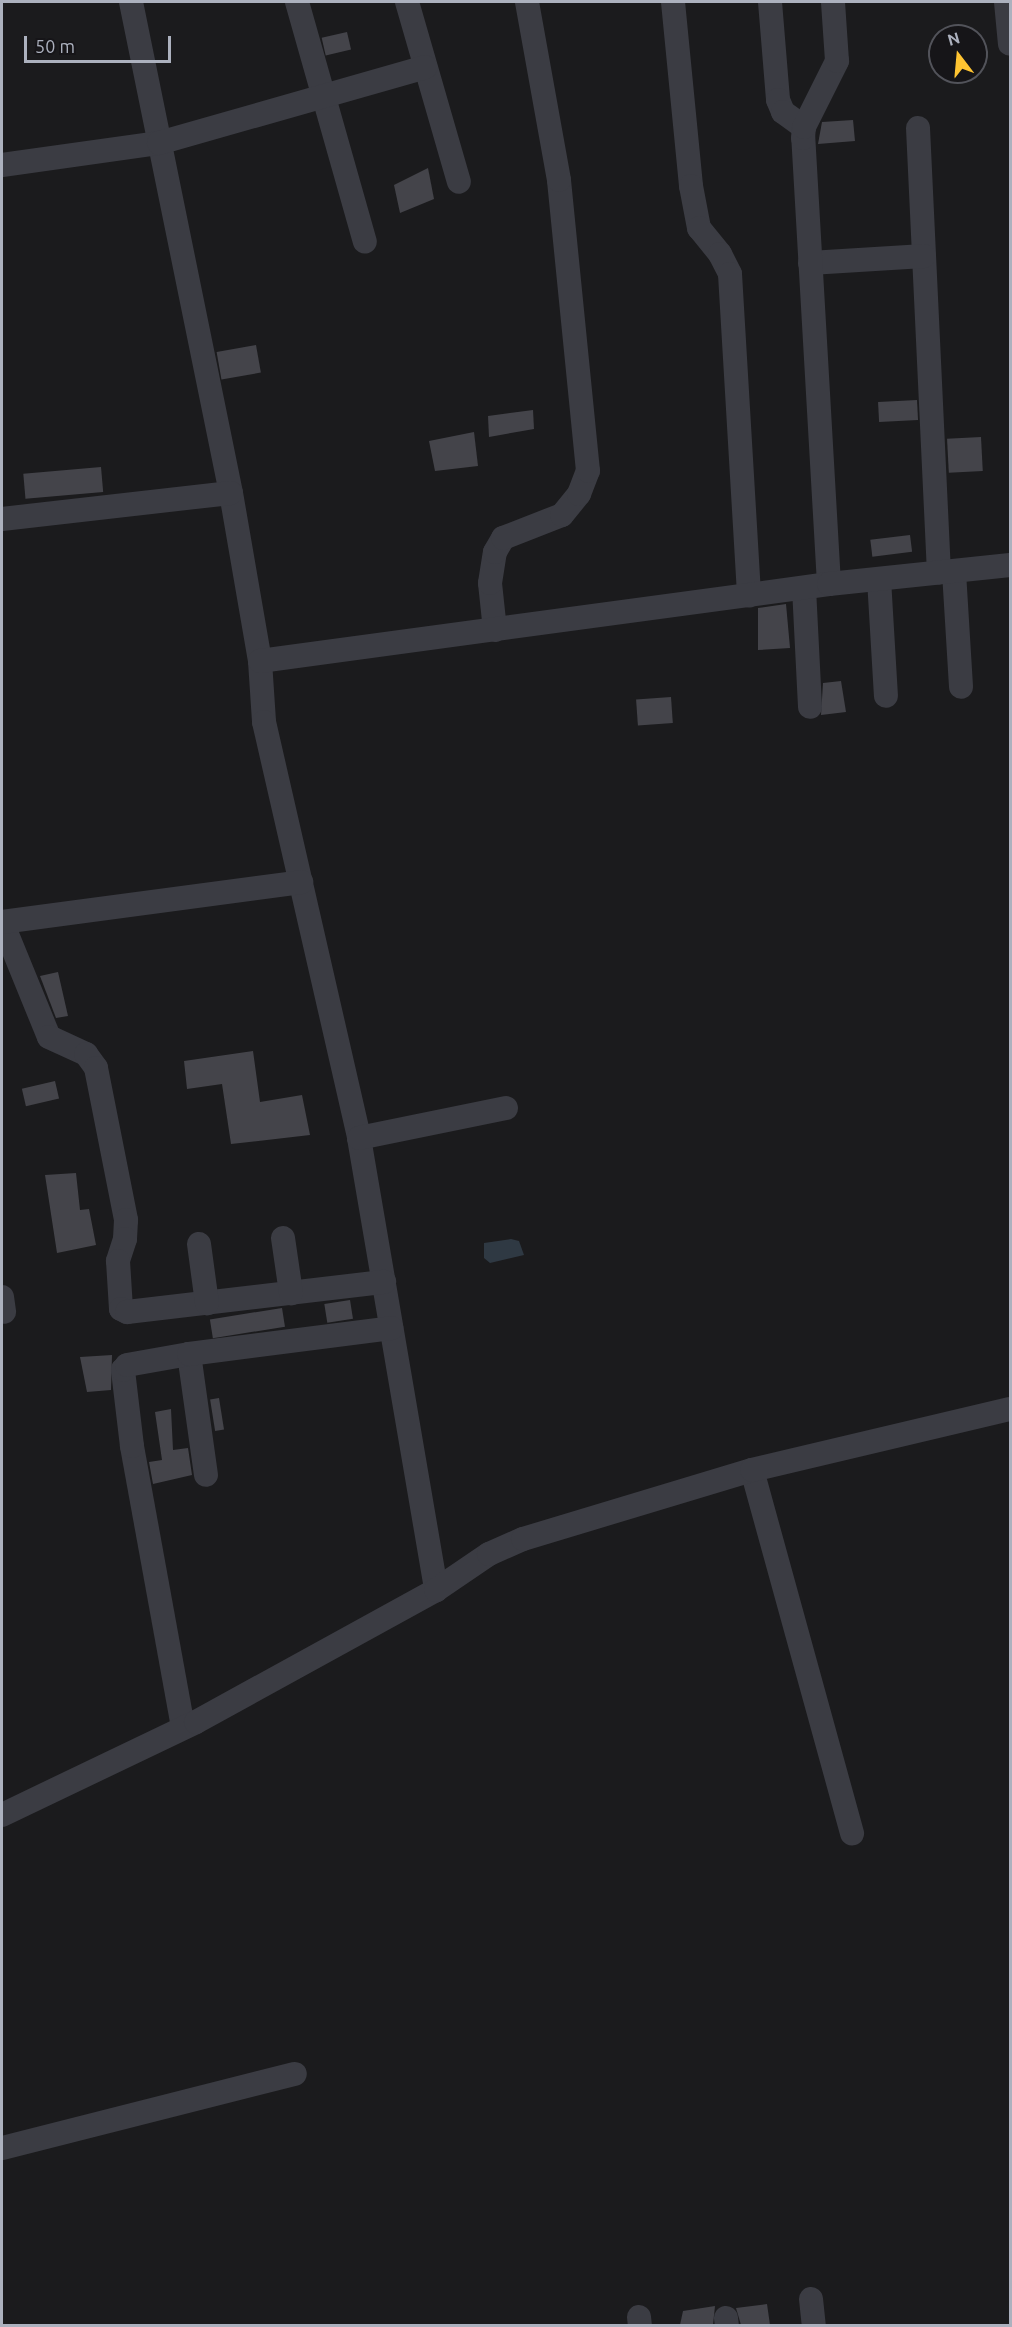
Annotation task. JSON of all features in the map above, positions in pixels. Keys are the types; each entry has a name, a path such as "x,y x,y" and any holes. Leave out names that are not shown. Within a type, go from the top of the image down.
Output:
{"street":[{"path":"131,2 231,493 260,661 264,722 359,1138 436,1590"},
{"path":"297,2 365,242"},
{"path":"407,2 459,182"},
{"path":"495,630 490,583 495,552 503,538 562,515 579,494 588,471 559,180 527,2"},
{"path":"673,2 691,186 699,228 720,254 730,274 749,595"},
{"path":"770,2 778,99 783,112 804,127"},
{"path":"829,584 804,127 837,61 832,2"},
{"path":"1006,2 1011,44"},
{"path":"2,165 159,142 425,67"},
{"path":"918,128 924,256 946,572 960,687"},
{"path":"810,263 924,256"},
{"path":"2,519 231,493"},
{"path":"260,661 829,584 1011,565"},
{"path":"879,579 886,696"},
{"path":"804,588 810,706"},
{"path":"300,882 2,922 49,1037 86,1054 96,1068 126,1220 125,1239 118,1261 121,1309 207,1303 384,1282"},
{"path":"359,1138 506,1108"},
{"path":"283,1238 291,1293"},
{"path":"199,1244 207,1303"},
{"path":"183,1727 122,1377 127,1365 189,1354 391,1328"},
{"path":"189,1354 206,1474"},
{"path":"2,1815 183,1727 436,1590 489,1554 523,1539 752,1470 1011,1409"},
{"path":"752,1470 852,1834"},
{"path":"2,2148 295,2074"},
{"path":"811,2299 814,2325"}],"shaded area":[{"path":"511,1239 519,1241 524,1255 490,1263 484,1258 484,1243"}],"building":[{"path":"347,32 351,50 326,55 322,38"},
{"path":"853,120 855,141 818,144 822,122"},
{"path":"428,168 434,199 400,213 394,185"},
{"path":"256,345 261,373 221,380 217,352"},
{"path":"917,400 918,420 879,422 878,402"},
{"path":"533,410 534,429 489,437 488,416"},
{"path":"474,432 478,466 435,471 429,441"},
{"path":"981,437 983,471 949,473 947,439"},
{"path":"101,467 103,492 25,499 23,474"},
{"path":"910,535 912,552 872,557 870,540"},
{"path":"786,604 790,648 758,650 758,608"},
{"path":"841,681 846,712 821,715 823,683"},
{"path":"671,697 673,723 638,725 636,699"},
{"path":"58,972 68,1016 56,1018 40,976"},
{"path":"253,1051 260,1102 302,1095 310,1135 231,1144 222,1084 187,1089 184,1061"},
{"path":"55,1081 59,1099 26,1106 22,1089"},
{"path":"76,1173 80,1210 89,1209 96,1245 57,1253 45,1175"},
{"path":"350,1300 353,1319 327,1323 324,1304"},
{"path":"282,1308 285,1327 213,1338 210,1319"},
{"path":"112,1355 111,1390 87,1392 80,1357"},
{"path":"219,1398 224,1430 215,1431 210,1399"},
{"path":"171,1409 173,1450 188,1448 192,1475 153,1484 149,1462 162,1460 155,1412"},
{"path":"767,2304 770,2325 741,2325 736,2308"},
{"path":"715,2306 713,2325 680,2325 683,2311"}]}
